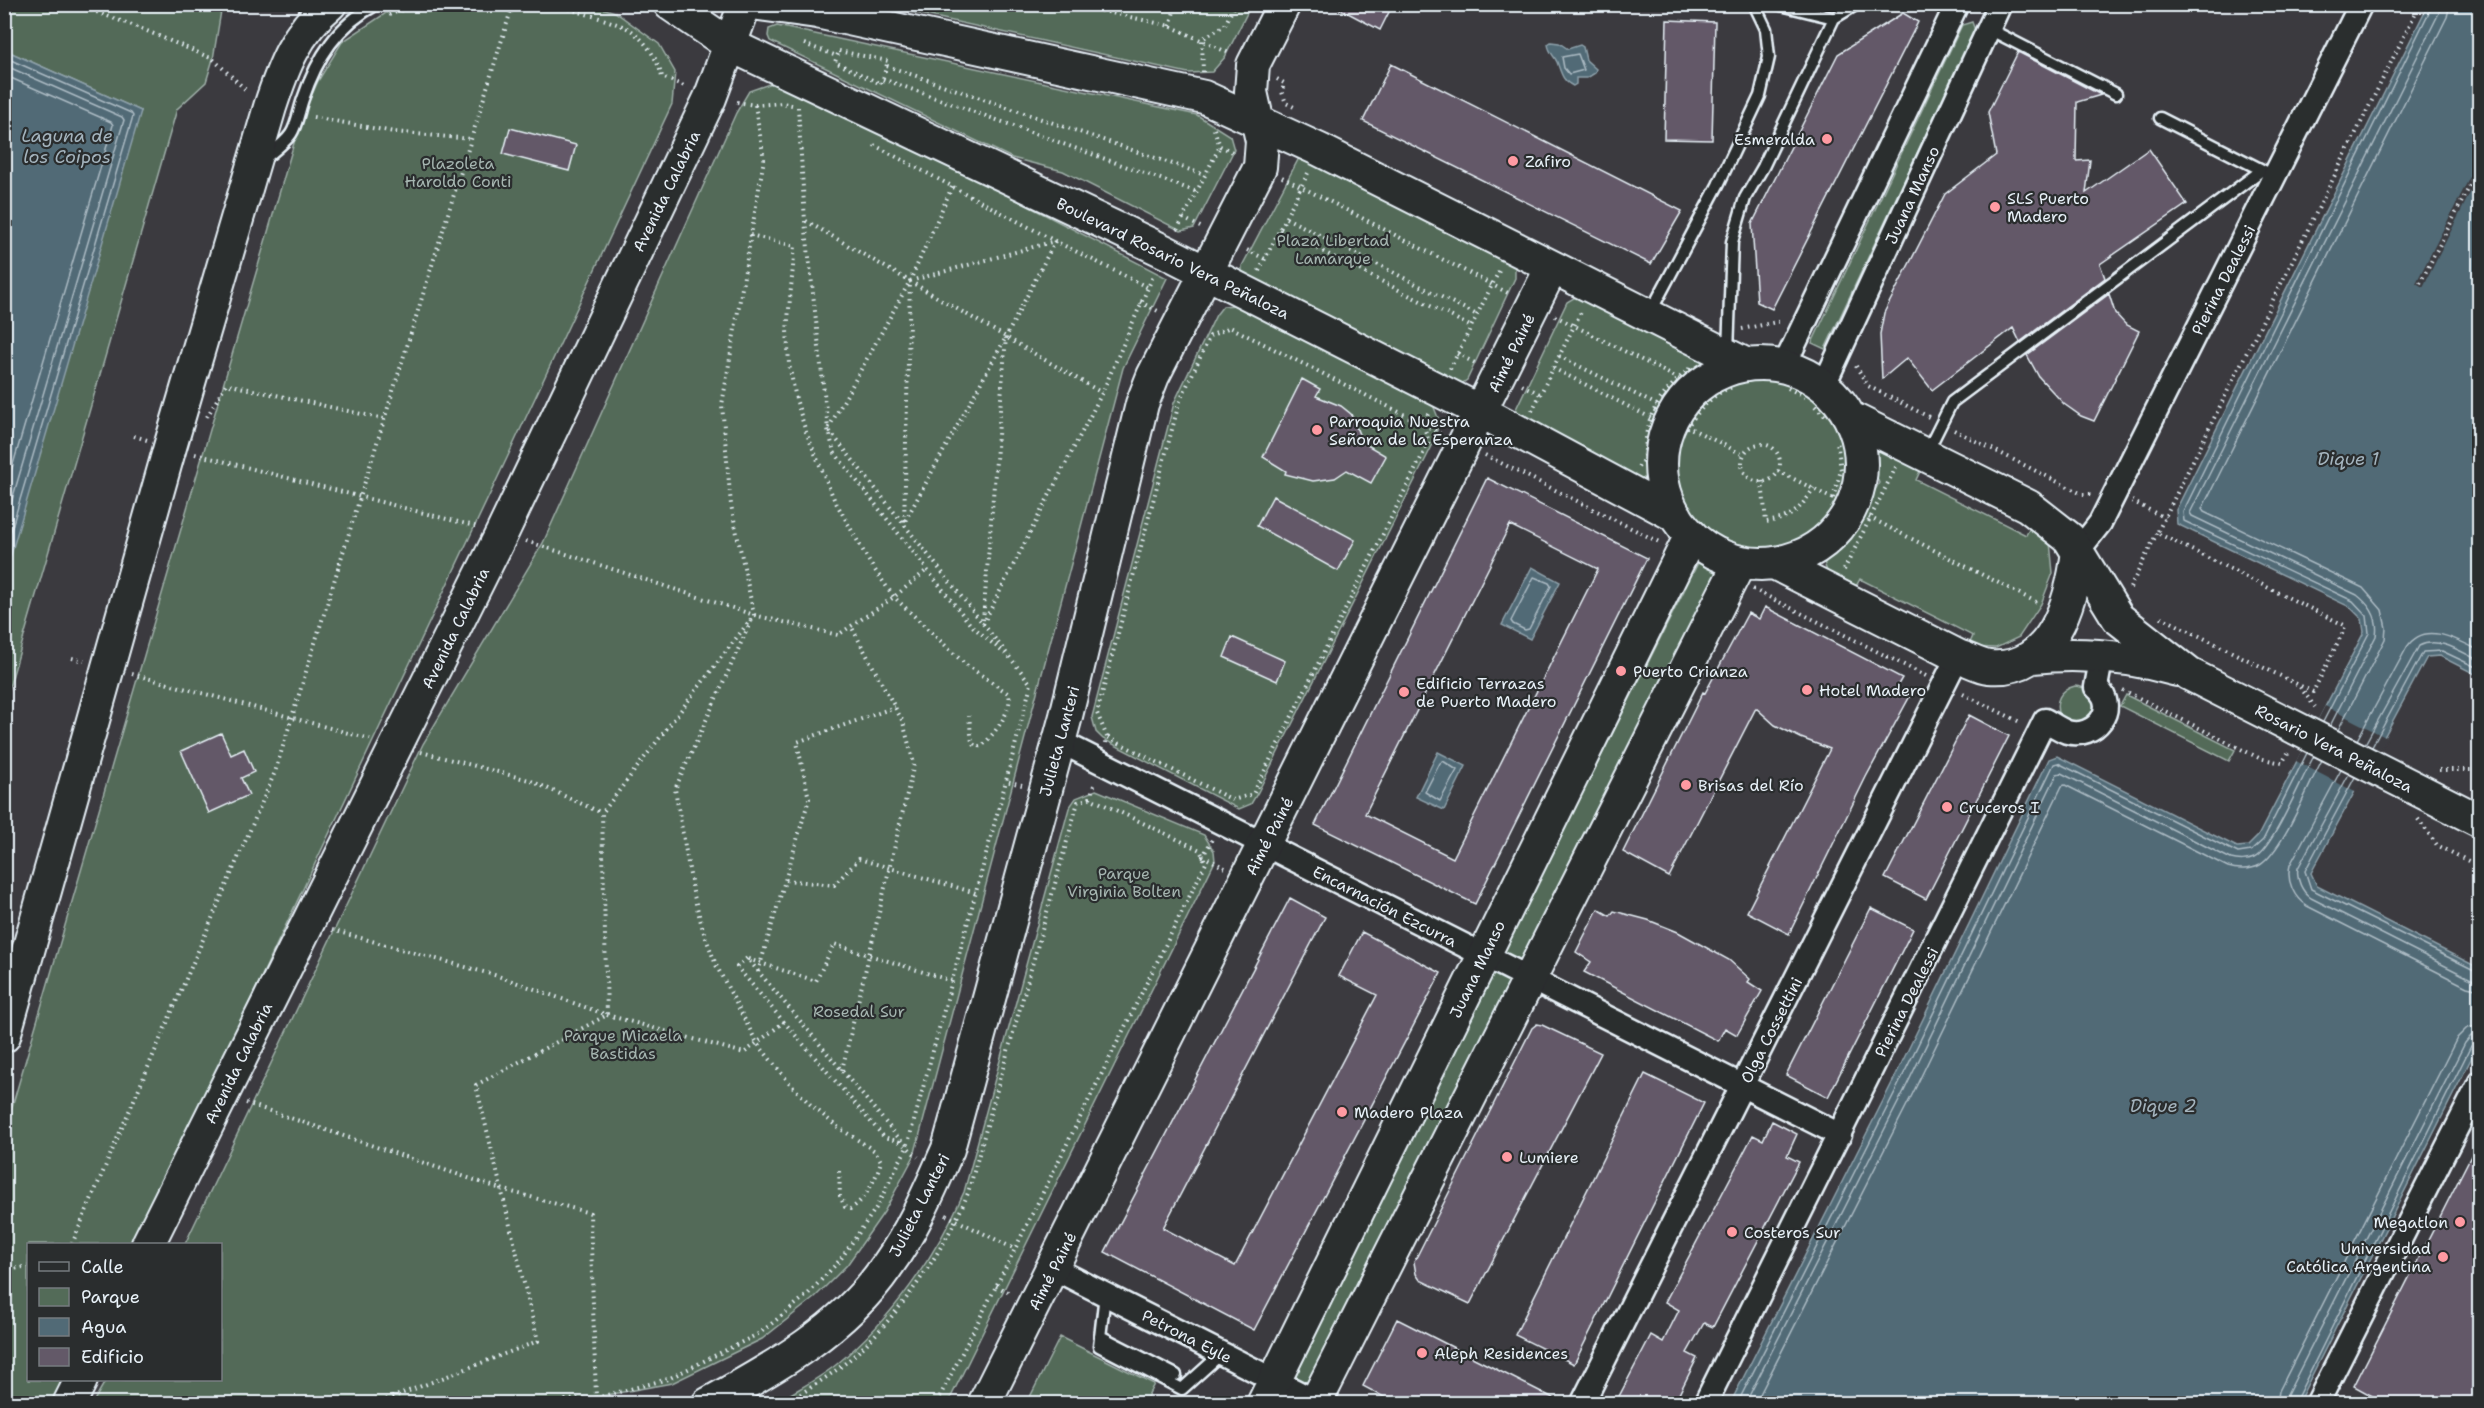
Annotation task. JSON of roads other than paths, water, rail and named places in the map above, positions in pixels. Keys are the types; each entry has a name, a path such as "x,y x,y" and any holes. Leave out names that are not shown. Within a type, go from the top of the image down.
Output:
{"main road":[{"path":"4,1036 250,172 284,110 286,62 301,33 330,4"},
{"name":"Boulevard Rosario Vera Peñaloza","path":"670,4 730,45 1166,252 1521,432 1683,535"},
{"name":"Avenida Calabria","path":"149,1243 502,533 710,98 745,4"},
{"path":"759,4 817,12 1204,97 1320,150 1734,360 1771,363 1783,375 1812,377 1835,395 1838,426"},
{"name":"Julieta Lanteri","path":"708,1404 783,1362 846,1314 887,1267 923,1204 948,1149 1059,741 1142,404 1153,376 1260,166 1262,141 1251,92 1253,65 1284,4"},
{"name":"Aimé Painé","path":"984,1404 1482,412 1552,267"},
{"path":"1734,360 1724,370 1708,378 1664,416 1661,466 1668,500 1683,535 1714,552 1735,570"},
{"path":"1774,563 1958,656 1988,667 2016,665 2032,657 2053,634 2063,616 2074,584 2078,551 2069,538 2028,506 1916,451 1838,426"},
{"path":"1735,570 1799,557 1815,549 1830,537 1852,508 1858,492 1862,461 1857,431 1838,426"},
{"name":"Juana Manso","path":"1269,1392 1484,956 1683,535"},
{"name":"Rosario Vera Peñaloza","path":"2078,551 2118,618 2189,674"},
{"path":"1317,1403 1735,570"},
{"name":"Rosario Vera Peñaloza","path":"2032,657 2065,654 2100,666 2163,666 2189,674 2480,821"},
{"path":"69,1404 80,1381"}],"street":[{"path":"1783,375 1957,4"},
{"name":"Pierina Dealessi","path":"2078,551 2100,523 2268,173 2361,4"},
{"name":"Juana Manso","path":"1824,385 1993,12"},
{"name":"Olga Cossettini","path":"1582,1404 1958,656"},
{"name":"Pierina Dealessi","path":"1705,1404 2041,733 2045,720 2067,732 2083,732 2097,725 2105,715 2107,704 2105,694 2096,687 2100,666"},
{"name":"Encarnación Ezcurra","path":"1059,741 1840,1135"},
{"path":"2317,1404 2480,1082"},
{"name":"Petrona Eyle","path":"1053,1268 1221,1354 1269,1392 1317,1403"}],"lane":[{"path":"284,110 316,63 344,28 364,11 377,4"},
{"path":"1649,316 1718,185 1760,96 1769,57 1766,29 1754,4"},
{"path":"1777,4 1834,18"},
{"path":"1734,360 1732,242 1745,198 1768,157 1834,18 1857,4"},
{"path":"1993,12 2116,94"},
{"path":"1916,451 1941,423 1952,402 1963,393 2268,173 2160,118"},
{"path":"1105,1294 1100,1346 1182,1389 1221,1354"},
{"path":"1100,1336 1176,1375"}],"water":[{"name":"Dique 2","path":"2428,5 2479,5 2479,676 2440,656 2427,657 2311,873 2317,886 2479,968 2479,1043 2298,1403 1730,1404 1891,1085 2049,759 2057,756 2237,847 2248,846 2258,836 2364,632 2362,619 2350,607 2177,524 2176,510"},
{"path":"1559,43 1568,49 1580,45 1583,47 1586,60 1596,69 1595,73 1587,78 1576,78 1576,84 1573,86 1566,82 1549,50 1548,44"},
{"name":"Laguna de los Coipos","path":"5,50 141,111 5,575"},
{"path":"1532,567 1560,582 1530,639 1502,625"},
{"path":"1438,752 1466,766 1444,810 1416,797"}],"place":[{"name":"Esmeralda","path":"1827,139"},
{"name":"Zafiro","path":"1513,161"},
{"name":"SLS Puerto Madero","path":"1995,207"},
{"name":"Parroquia Nuestra Señora de la Esperanza","path":"1317,430"},
{"name":"Puerto Crianza","path":"1621,671"},
{"name":"Hotel Madero","path":"1807,690"},
{"name":"Edificio Terrazas de Puerto Madero","path":"1404,692"},
{"name":"Brisas del Río","path":"1686,785"},
{"name":"Cruceros I","path":"1947,807"},
{"name":"Madero Plaza","path":"1342,1112"},
{"name":"Lumiere","path":"1507,1157"},
{"name":"Megatlon","path":"2460,1222"},
{"name":"Costeros Sur","path":"1732,1232"},
{"name":"Universidad Católica Argentina","path":"2443,1257"},
{"name":"Aleph Residences","path":"1422,1353"}],"park label":[{"name":"Plazoleta Haroldo Conti","path":"458,172"},
{"name":"Plaza Libertad Lamarque","path":"1333,249"},
{"name":"Parque Virginia Bolten","path":"1124,882"},
{"name":"Rosedal Sur","path":"859,1011"},
{"name":"Parque Micaela Bastidas","path":"623,1044"}],"water label":[{"name":"Dique 1","path":"2348,459"}]}
